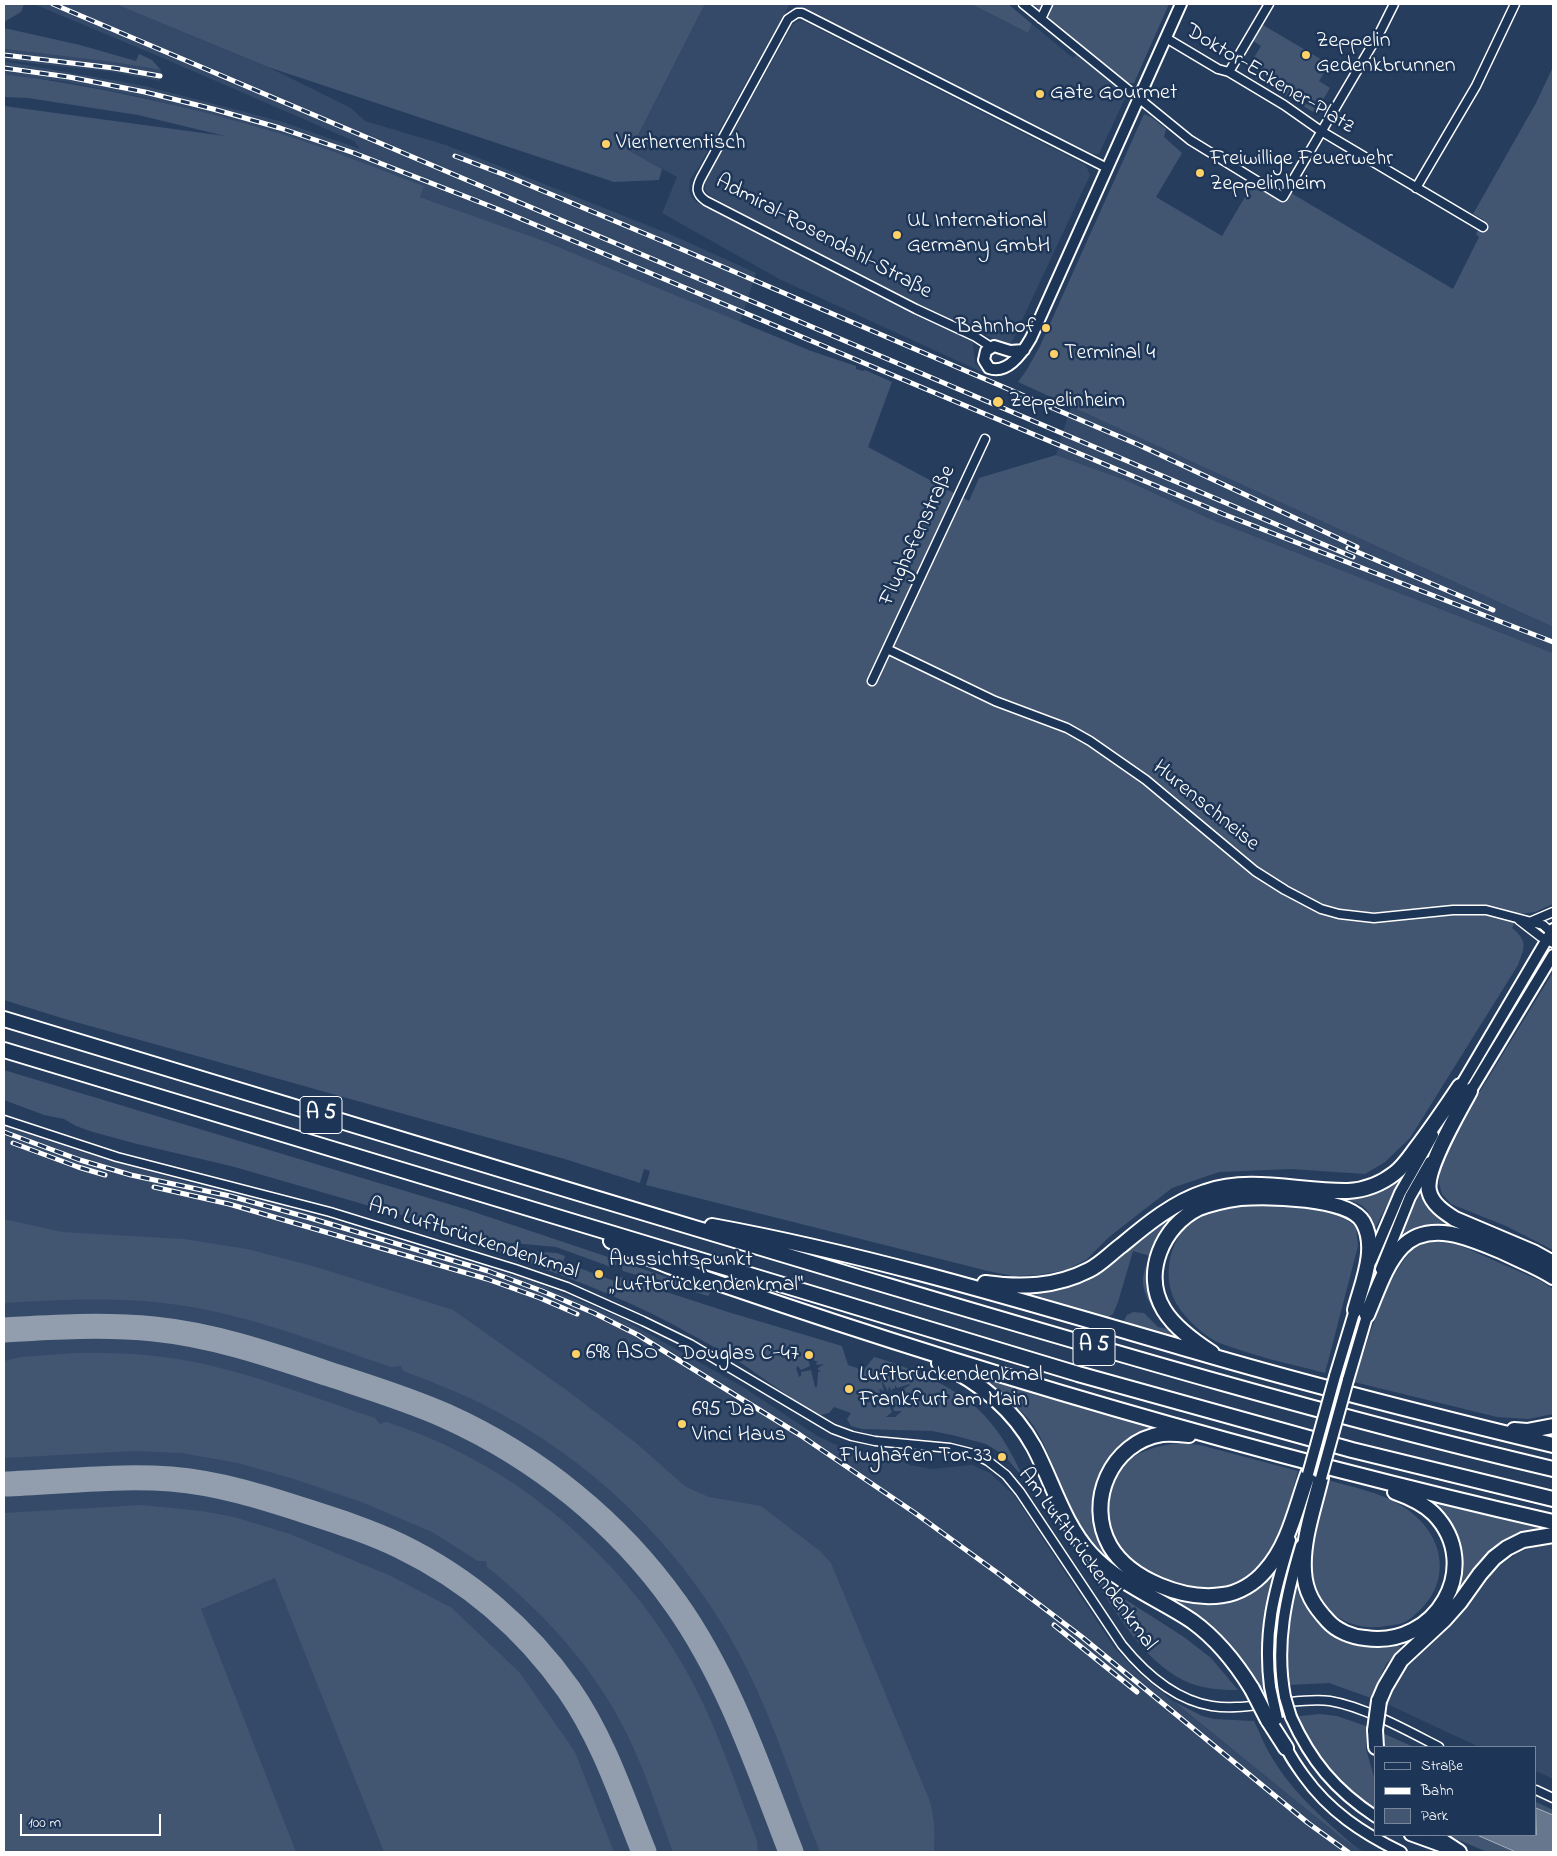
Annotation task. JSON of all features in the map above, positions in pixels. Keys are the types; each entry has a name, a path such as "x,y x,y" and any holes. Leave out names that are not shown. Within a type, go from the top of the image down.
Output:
{"highway":[{"name":"A 5","path":"4,1019 638,1212 1224,1384 1345,1418 1553,1469"},
{"name":"A 5","path":"4,1050 1078,1374 1352,1450 1553,1500"},
{"path":"1465,1088 1429,1174 1428,1186 1432,1197 1443,1211 1455,1219 1533,1252 1553,1263"},
{"path":"907,1270 1002,1286 1044,1285 1091,1270 1171,1208 1212,1190 1251,1185 1340,1192 1368,1188 1396,1172 1407,1161 1465,1088"},
{"path":"1221,1359 1196,1342 1171,1320 1161,1304 1154,1284 1157,1261 1167,1236 1181,1220 1207,1206 1235,1199 1272,1198 1331,1204 1352,1211 1364,1223 1369,1238 1361,1312"},
{"path":"638,1212 764,1236 907,1270 1221,1359 1553,1445"},
{"path":"569,1221 632,1251 669,1266 902,1345 1230,1441 1553,1522"},
{"path":"1361,1312 1396,1254 1409,1241 1425,1234 1444,1233 1467,1238 1528,1264 1553,1277"},
{"path":"902,1345 952,1369 984,1390 1003,1406 1030,1441 1066,1517 1075,1533 1091,1554 1126,1582 1193,1622 1231,1658 1272,1719 1286,1748"},
{"path":"1476,1426 1527,1430 1553,1426"},
{"path":"1230,1441 1197,1436 1162,1434 1133,1446 1114,1464 1106,1478 1102,1495 1100,1514 1103,1529 1115,1553 1144,1578 1180,1592 1205,1596 1233,1593 1250,1584 1266,1570 1283,1546 1314,1476"},
{"path":"1314,1476 1304,1562 1305,1582 1314,1605 1335,1627 1359,1638 1381,1640 1405,1636 1438,1611 1444,1601 1452,1581 1454,1556 1452,1546 1444,1528 1434,1514 1416,1500 1336,1469"},
{"path":"1376,1746 1375,1730 1379,1701 1401,1660 1444,1620 1494,1558 1507,1548 1523,1540 1553,1534"},
{"path":"1435,1836 1459,1852"}],"street":[{"path":"1022,4 1195,144 1283,197 1394,4"},
{"path":"1041,19 1048,4"},
{"path":"991,347 985,353 984,360 988,367 995,370 1014,361 1025,348 1182,4"},
{"path":"1229,72 1269,4"},
{"path":"1416,188 1479,81 1515,4"},
{"name":"Admiral-Rosendahl-Straße","path":"1025,348 1013,352 997,346 991,347 974,336 916,309 706,201 698,194 697,187 701,178 788,19 791,15 797,13 806,15 1108,168"},
{"name":"Doktor-Eckener-Platz","path":"1166,38 1218,69 1229,72 1284,105 1321,131 1483,227"},
{"name":"Flughafenstraße","path":"872,681 985,439"},
{"name":"Hurenschneise","path":"887,649 995,701 1067,728 1090,741 1146,780 1255,871 1285,890 1320,908 1339,914 1374,918 1471,909 1499,912 1544,925 1552,936"},
{"path":"1532,921 1553,912"},
{"name":"Hurenschneise","path":"1517,918 1552,936"},
{"path":"1374,1816 1361,1807 1328,1778 1308,1752 1291,1717 1283,1686 1280,1649 1283,1615 1335,1376 1361,1312 1379,1275 1410,1197 1465,1088 1552,936"},
{"path":"1465,1088 1553,955"},
{"name":"Am Luftbrückendenkmal","path":"4,1120 118,1157 302,1204 535,1276 603,1302 690,1344 833,1430 875,1441 939,1446 974,1454 994,1466 1017,1488 1122,1645 1135,1661 1166,1687 1186,1697 1212,1706 1244,1707 1315,1700 1330,1701 1364,1712 1437,1746"},
{"path":"1272,1719 1267,1652 1270,1616 1275,1591 1348,1380 1361,1312"},
{"path":"1286,1748 1296,1766 1328,1804 1374,1839 1401,1852"},
{"path":"1537,1790 1553,1798"},
{"path":"1413,1836 1459,1852"}],"shaded area":[{"path":"34,4 115,4 268,67 351,108 365,121 446,145 672,235 756,273 740,322 544,241 420,197 424,186 279,134 142,97 67,82 4,74 4,61 145,86 283,122 360,149 354,141"},
{"path":"705,4 790,4 690,180 689,190 692,198 698,203 973,342 975,363 984,373 779,279 662,213 677,177 630,151"},
{"path":"795,4 971,4 1028,33 1032,24 1073,58 1077,54 1126,96 1099,154 1093,154"},
{"path":"803,21 1086,165 1090,175 1010,346 912,302 710,196 705,190 705,182 793,24"},
{"path":"4,49 113,62 161,70 159,81 113,72 4,60"},
{"path":"1071,406 1553,627 1553,653 1208,518 1128,481 1056,455"},
{"path":"4,1126 85,1153 190,1183 277,1204 532,1281 621,1318 743,1387 816,1435 850,1451 902,1456 909,1465 932,1469 972,1465 990,1473 1014,1495 1114,1647 1137,1672 1337,1834 1364,1852 4,1852"},
{"path":"1553,1541 1553,1779 1537,1771 1537,1746 1477,1746 1387,1704 1395,1684 1405,1669 1434,1642 1485,1576 1516,1554 1544,1542"},
{"path":"1537,1808 1553,1815 1553,1852 1516,1852 1479,1836 1537,1836"}],"green space":[{"path":"4,4 24,4 21,12 4,22"},
{"path":"115,4 705,4 630,151 662,169 659,180 614,182 268,67"},
{"path":"971,4 1008,4 1032,24 1028,33"},
{"path":"1033,4 1169,4 1134,83 1128,83 1122,80"},
{"path":"1263,25 1329,64 1319,81 1330,88 1315,113 1245,72 1261,46 1253,41"},
{"path":"4,28 80,45 136,61 139,54 152,60 161,70 113,62 4,49"},
{"path":"1553,67 1553,627 1018,382 1040,346 1144,114 1166,129 1164,137 1182,153 1156,197 1222,236 1252,185 1285,203 1291,193 1453,289 1479,237 1476,234 1484,220 1473,214 1536,103"},
{"path":"4,74 73,84 176,106 244,123 315,145 424,186 420,197 544,241 811,351 856,366 856,369 865,370 892,382 868,447 969,501 979,478 1056,455 1128,481 1208,518 1553,653 1553,904 1535,912 1519,914 1512,928 1521,937 1524,945 1518,965 1410,1138 1385,1162 1365,1174 1291,1169 1219,1172 1172,1188 1109,1237 1086,1260 1066,1270 1038,1275 1013,1276 646,1185 650,1171 644,1169 640,1183 568,1160 65,1019 4,1000 4,106 225,136 138,115 28,98 4,97"},
{"path":"1553,972 1553,1250 1506,1226 1451,1204 1442,1194 1439,1183 1440,1168 1465,1116"},
{"path":"4,1070 465,1209 617,1260 616,1265 611,1267 556,1247 491,1241 231,1166 93,1132 64,1119 44,1115 4,1100"},
{"path":"1402,1174 1374,1231 1367,1210 1353,1201 1338,1197 1373,1193"},
{"path":"1423,1185 1426,1201 1435,1213 1476,1233 1436,1226 1418,1229 1399,1240"},
{"path":"1212,1198 1155,1247 1165,1318 1153,1308 1144,1288 1143,1276 1150,1256 1133,1251 1118,1302 1113,1314 1107,1318 1018,1294 1041,1292 1083,1283 1100,1273 1160,1220 1179,1206"},
{"path":"1265,1204 1325,1211 1347,1220 1356,1227 1358,1246 1325,1373 1258,1356 1215,1341 1186,1317 1175,1301 1171,1290 1169,1266 1171,1254 1181,1233 1189,1224 1198,1217 1213,1211"},
{"path":"4,1219 62,1232 184,1239 247,1249 313,1266 453,1310 565,1389 636,1443 686,1487 709,1497 761,1506 820,1551 831,1563 929,1799 934,1825 934,1852 820,1852 757,1689 725,1628 673,1556 644,1523 612,1492 541,1438 479,1402 403,1371 401,1366 391,1367 279,1329 222,1313 164,1303 124,1300 4,1303"},
{"path":"1442,1242 1459,1245 1541,1281 1553,1289 1553,1414 1528,1419 1497,1417 1354,1382 1371,1329 1395,1273 1405,1258 1419,1245"},
{"path":"497,1249 557,1253 565,1256 563,1262 617,1282 620,1277 842,1346 848,1365 862,1372 874,1357 915,1371 956,1392 978,1409 1003,1439 1021,1473 1004,1455 986,1444 932,1431 862,1429 851,1426 847,1419 851,1413 834,1407 829,1413 821,1415 741,1363 669,1322 621,1299 496,1252","holes":["807,1348 815,1361 818,1361 817,1365 824,1364 818,1368 821,1371 818,1372 817,1387 815,1387 811,1370 801,1372 799,1377 796,1368 798,1366 801,1370 810,1366 805,1350","881,1379 888,1391 889,1386 891,1390 895,1388 895,1385 897,1388 910,1385 890,1398 894,1411 902,1411 895,1417 886,1417 892,1412 886,1399 865,1403 866,1399 875,1396 874,1393 876,1392 877,1395 881,1394 879,1390 881,1389 884,1392"]},
{"path":"622,1262 711,1292 708,1296 623,1271"},
{"path":"1133,1312 1144,1313 1158,1327 1172,1330 1186,1342 1122,1324 1127,1315"},
{"path":"75,1353 109,1353 161,1357 195,1362 253,1377 375,1418 380,1424 386,1422 434,1440 481,1463 524,1491 565,1522 603,1558 637,1597 667,1638 693,1683 711,1721 757,1841 758,1852 673,1852 633,1746 613,1708 583,1663 528,1603 487,1567 486,1561 478,1561 432,1532 364,1503 294,1479 238,1463 181,1453 134,1451 4,1458 4,1361 21,1357"},
{"path":"984,1374 1167,1430 1105,1467 1098,1483 1094,1503 1096,1525 1114,1559 1206,1601 1275,1566 1278,1567 1264,1627 1262,1656 1264,1688 1261,1688 1245,1663 1228,1642 1208,1624 1117,1567 1098,1550 1073,1514 1039,1434 1016,1407 983,1378"},
{"path":"1179,1443 1200,1445 1298,1471 1286,1514 1274,1546 1255,1570 1230,1585 1210,1589 1195,1588 1179,1585 1150,1574 1126,1555 1113,1531 1108,1507 1109,1495 1117,1473 1125,1464 1140,1453 1156,1447"},
{"path":"1327,1480 1385,1497 1417,1517 1428,1530 1436,1545 1440,1560 1439,1575 1434,1590 1425,1605 1408,1620 1389,1626 1360,1626 1336,1616 1319,1597 1313,1586 1309,1560 1314,1525"},
{"path":"1412,1494 1447,1505 1546,1530 1528,1533 1457,1596 1454,1595 1459,1551"},
{"path":"141,1505 202,1511 234,1517 290,1534 391,1576 452,1608 520,1673 575,1752 614,1852 384,1852 275,1578 201,1609 296,1852 4,1852 4,1513"},
{"path":"1085,1565 1115,1593 1184,1637 1211,1658 1238,1690 1198,1686 1169,1672 1154,1660 1128,1630"},
{"path":"1296,1580 1299,1581 1300,1594 1308,1610 1325,1630 1335,1637 1358,1645 1384,1646 1397,1644 1401,1648 1386,1664 1371,1698 1329,1683 1290,1685 1288,1632"},
{"path":"1173,1701 1202,1716 1214,1719 1254,1721 1269,1752 1290,1783 1311,1807 1359,1850 1337,1834"},
{"path":"1320,1714 1337,1716 1366,1726 1366,1749 1374,1777 1374,1808 1340,1780 1320,1757 1299,1716"},
{"path":"1382,1733 1412,1746 1384,1746"},
{"path":"1537,1802 1553,1810 1553,1852 1487,1852 1449,1836 1537,1836"}],"taxiway":[{"path":"4,1330 79,1326 135,1327 176,1332 221,1341 286,1360 403,1399 480,1432 512,1451 543,1472 602,1519 653,1574 676,1604 712,1662 727,1693 754,1756 791,1852"},
{"path":"4,1484 87,1479 150,1478 189,1481 224,1487 344,1523 389,1541 425,1559 472,1590 515,1626 534,1646 569,1690 602,1748 644,1852"}],"railway":[{"path":"53,4 1353,557"},
{"path":"4,55 114,68 160,76"},
{"path":"4,68 69,77 145,92 280,128 354,153 500,210 1223,514 1553,642"},
{"path":"455,156 660,240 1139,445 1357,547"},
{"path":"1348,548 1493,610"},
{"path":"4,1132 80,1160 131,1175 230,1196 488,1271 594,1313 638,1335 800,1435 915,1513 999,1574 1082,1637 1308,1823 1348,1852"},
{"path":"13,1143 105,1175"},
{"path":"154,1187 229,1204 487,1279 540,1298 577,1314"},
{"path":"1054,1625 1137,1692"}],"place":[{"name":"Zeppelin Gedenkbrunnen","path":"1306,55"},
{"name":"Gate Gourmet","path":"1040,94"},
{"name":"Vierherrentisch","path":"606,144"},
{"name":"Freiwillige Feuerwehr Zeppelinheim","path":"1200,173"},
{"name":"UL International Germany GmbH","path":"897,235"},
{"name":"Bahnhof","path":"1046,328"},
{"name":"Terminal 4","path":"1054,354"},
{"name":"Zeppelinheim","path":"998,402"},
{"name":"Aussichtspunkt „Luftbrückendenkmal“","path":"599,1274"},
{"name":"698 ASO","path":"576,1354"},
{"name":"Douglas C-47","path":"809,1355"},
{"name":"Luftbrückendenkmal Frankfurt am Main","path":"849,1389"},
{"name":"695 Da Vinci Haus","path":"682,1424"},
{"name":"Flughafen Tor 33","path":"1002,1457"}]}
